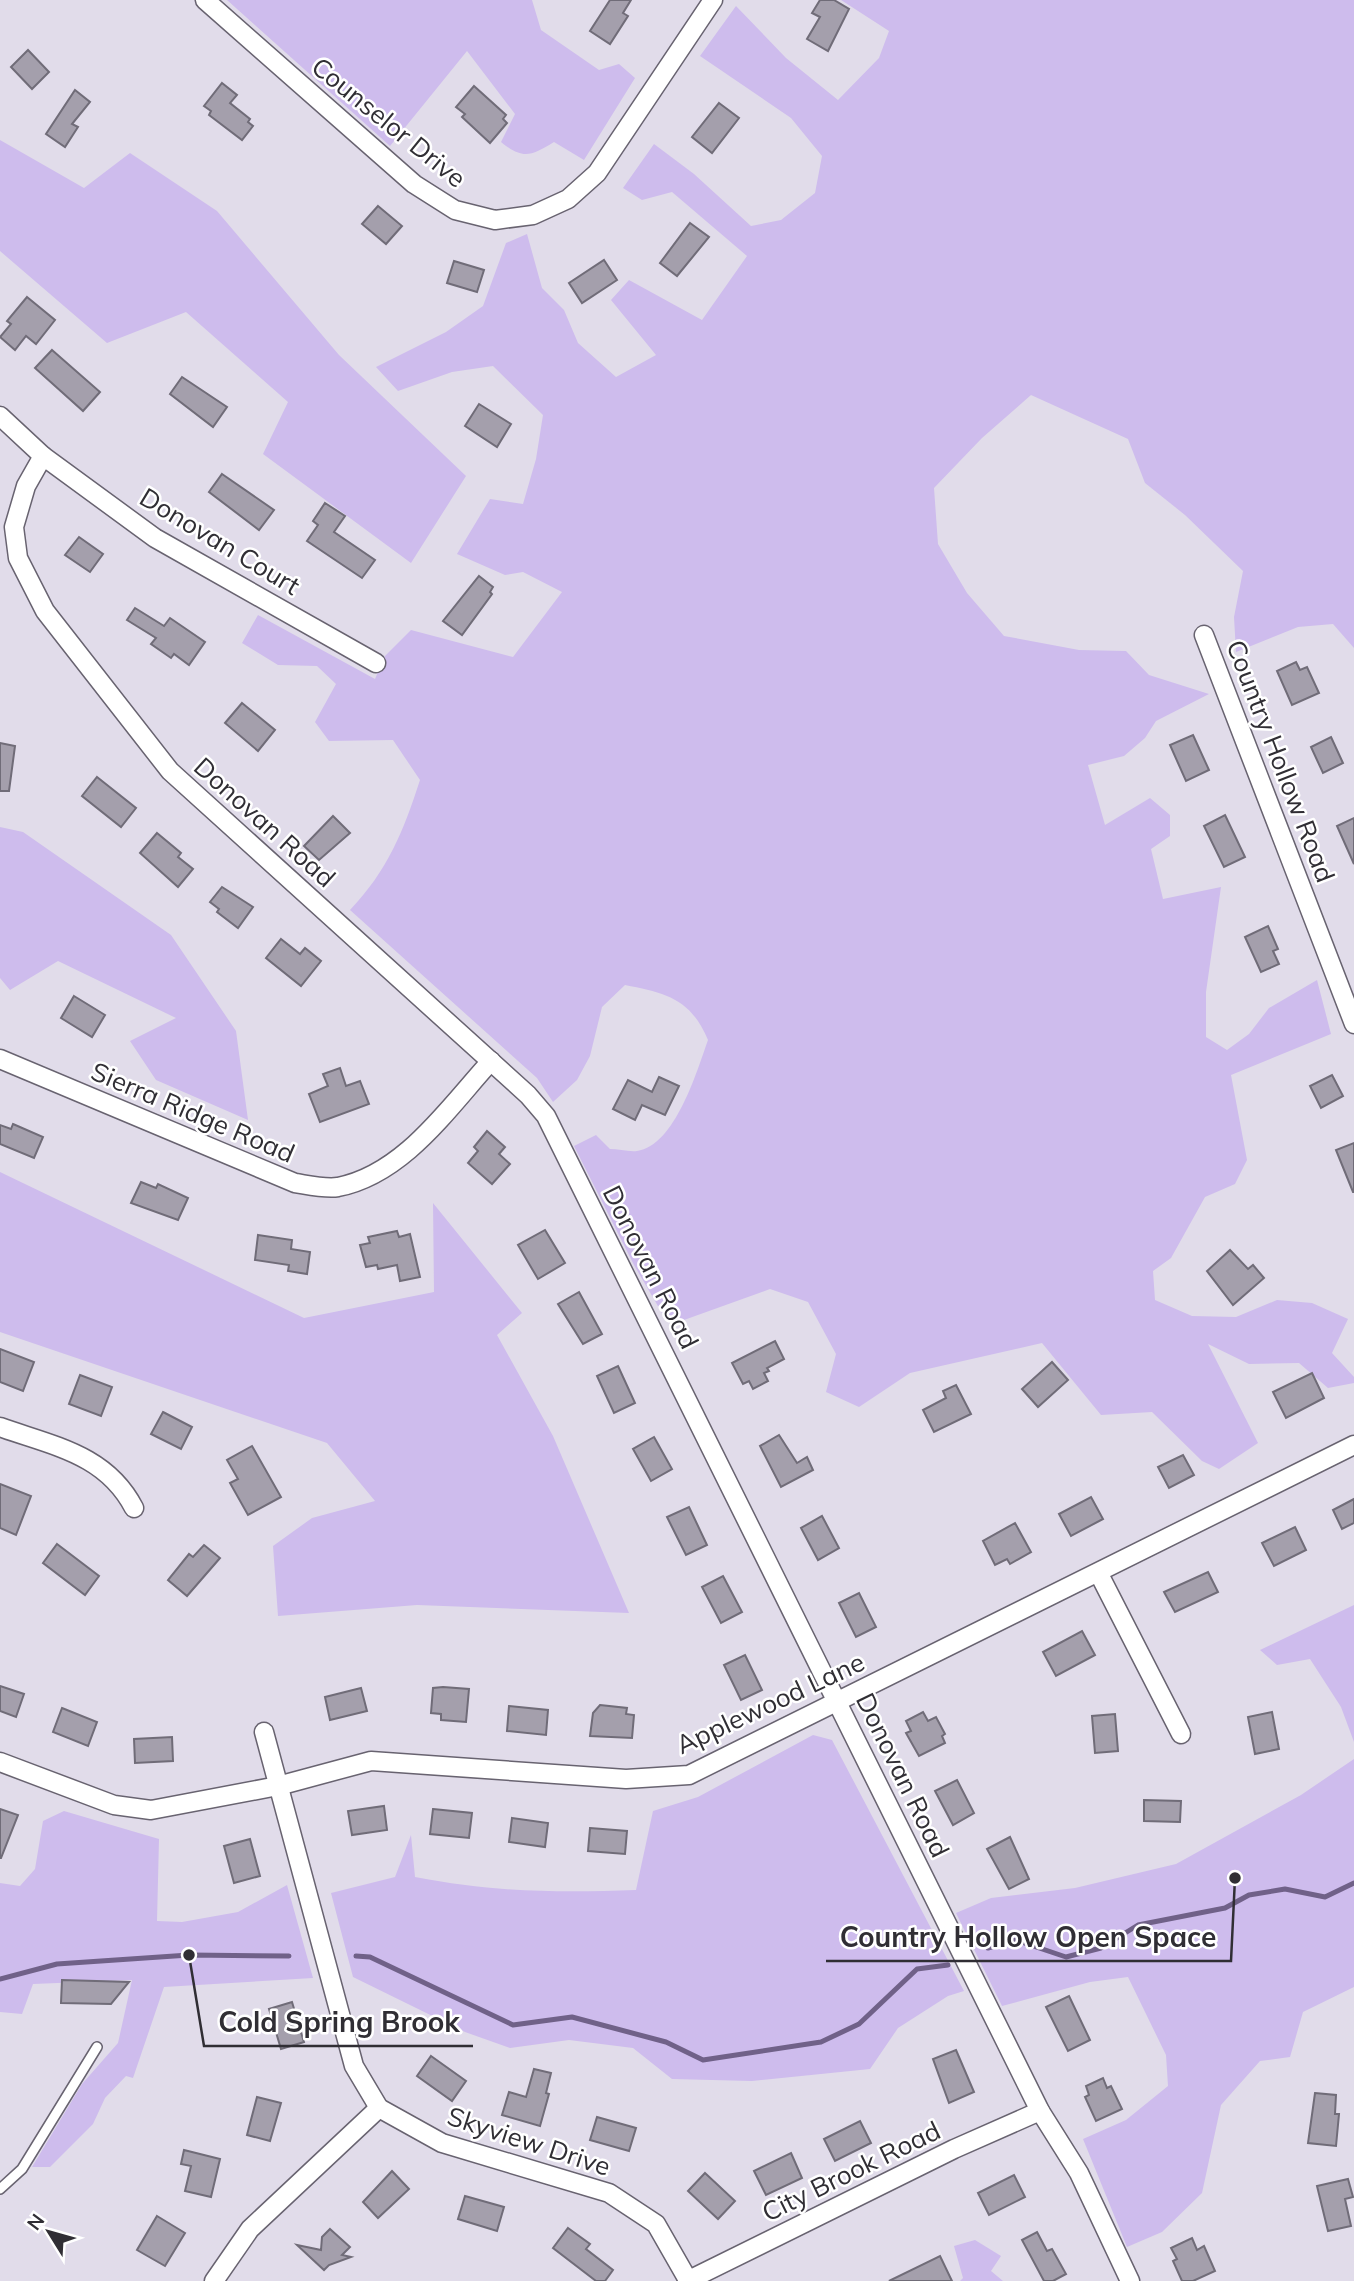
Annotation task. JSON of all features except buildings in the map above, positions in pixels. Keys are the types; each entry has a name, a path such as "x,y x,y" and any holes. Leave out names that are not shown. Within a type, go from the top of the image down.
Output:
{"street":[{"name":"Counselor Drive","path":"205,0 414,184 455,210 495,220 533,215 568,199 597,173 713,0"},
{"path":"0,416 43,456"},
{"name":"Donovan Court","path":"43,456 155,538 376,663"},
{"name":"Donovan Road","path":"43,456 26,486 14,527 18,558 45,611 170,771 491,1062 546,1116 1040,2111 1079,2173 1130,2281"},
{"name":"Country Hollow Road","path":"1204,635 1354,1024"},
{"name":"Sierra Ridge Road","path":"0,1059 295,1183 336,1187 374,1176 417,1143 491,1062"},
{"path":"0,1427 87,1459 110,1473 123,1488 134,1508"},
{"name":"Applewood Lane","path":"0,1762 114,1805 150,1810 278,1786 372,1761 626,1779 689,1774 1099,1574 1354,1445"},
{"path":"1099,1574 1181,1734"},
{"name":"Skyview Drive","path":"264,1732 354,2066 379,2108 442,2144 609,2193 656,2224 687,2281"},
{"path":"214,2281 250,2229 379,2108"},
{"name":"City Brook Road","path":"687,2281 954,2149 1040,2111"}],"lane":[{"path":"0,2189 22,2169 97,2047"}],"shaded area":[{"path":"227,0 532,0 541,30 599,70 619,64 635,78 584,160 554,142 533,153 521,154 501,142 515,114 467,51 390,146"},
{"path":"841,0 1354,0 1354,648 1333,624 1298,627 1236,652 1234,617 1243,571 1185,515 1145,483 1128,439 1031,395 982,438 934,488 938,544 967,593 1004,636 1079,650 1126,651 1149,675 1209,694 1156,721 1145,738 1124,756 1088,765 1105,825 1150,798 1170,815 1170,836 1151,849 1163,899 1221,887 1206,992 1206,1037 1227,1050 1249,1034 1269,1008 1317,980 1331,1034 1231,1075 1247,1160 1235,1184 1205,1197 1171,1258 1153,1271 1155,1300 1192,1316 1236,1317 1277,1300 1312,1303 1348,1319 1332,1353 1354,1377 1354,1383 1328,1388 1299,1363 1249,1364 1208,1344 1258,1443 1219,1469 1202,1461 1152,1412 1101,1415 1042,1343 910,1373 859,1407 826,1392 836,1354 808,1302 770,1289 684,1320 662,1313 634,1265 574,1146 596,1135 610,1149 637,1151 651,1146 663,1136 683,1105 708,1040 701,1026 694,1015 676,1000 653,991 625,985 602,1007 590,1056 577,1080 553,1102 537,1078 350,910 375,880 393,850 420,780 393,740 329,741 315,722 336,684 317,666 278,665 242,643 258,615 375,679 385,656 411,630 513,657 562,592 523,572 505,575 457,554 490,499 523,504 536,459 543,415 493,366 452,372 398,391 376,367 446,332 483,306 506,243 527,234 542,288 564,310 578,343 616,377 656,355 611,300 629,280 702,320 747,256 672,192 642,200 623,188 654,144 694,174 751,226 781,220 815,193 822,156 791,118 700,56 736,6 786,58 838,100 879,58 889,31"},
{"path":"0,140 84,188 130,153 217,211 339,355 466,476 411,563 263,454 288,402 186,312 107,343 0,251"},
{"path":"0,827 23,832 171,935 236,1031 248,1120 156,1080 130,1041 176,1018 58,961 10,990 0,978"},
{"path":"0,1172 304,1318 434,1292 433,1203 522,1313 497,1335 553,1436 629,1613 417,1605 278,1616 273,1546 312,1518 375,1501 327,1443 0,1332"},
{"path":"1354,1605 1354,1742 1341,1707 1310,1659 1277,1665 1260,1650"},
{"path":"813,1735 832,1740 964,1991 948,1996 898,2028 870,2069 752,2081 672,2079 633,2048 569,2040 510,2048 465,2032 353,1977 331,1893 395,1877 411,1835 415,1877 471,1886 525,1890 636,1890 653,1811 698,1797"},
{"path":"1354,1759 1354,1987 1303,2012 1290,2057 1260,2061 1221,2105 1202,2193 1162,2232 1127,2247 1083,2139 1126,2120 1168,2086 1166,2055 1128,1977 1090,1982 1002,2006 956,1913 991,1898 1075,1888 1176,1864 1301,1795"},
{"path":"64,1811 159,1839 157,1921 182,1922 238,1912 287,1885 313,1978 164,1987 133,2078 126,2076 105,2098 93,2124 50,2167 32,2167 82,2084 118,2043 132,1980 33,1984 22,2014 0,2012 0,1883 20,1886 35,1869 43,1821"},
{"path":"975,2240 1001,2256 991,2271 1003,2281 960,2281 963,2278 954,2246"}],"waterway":[{"path":"988,1948 1016,1940 1066,1957 1101,1948 1138,1925 1225,1908 1249,1895 1285,1889 1325,1897 1354,1883"},
{"path":"0,1979 57,1964 189,1955 289,1956"},
{"path":"356,1956 370,1957 513,2025 572,2017 666,2042 703,2060 821,2042 859,2024 917,1969 948,1965"}],"place":[{"name":"Country Hollow Open Space","path":"1235,1878"},
{"name":"Cold Spring Brook","path":"189,1955"}]}
